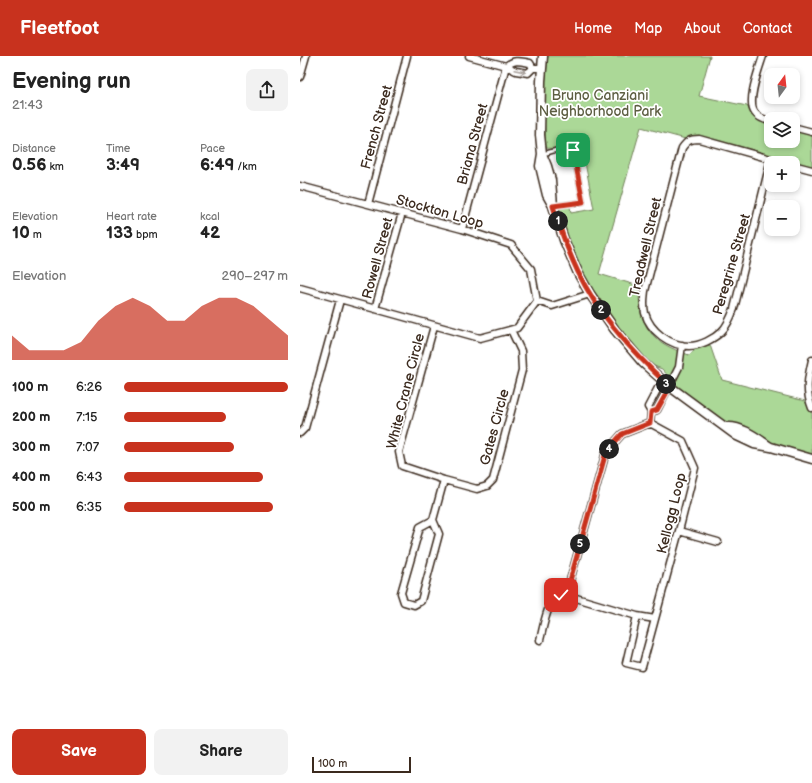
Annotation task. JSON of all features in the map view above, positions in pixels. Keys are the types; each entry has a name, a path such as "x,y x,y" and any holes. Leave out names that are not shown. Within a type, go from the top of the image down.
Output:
{"street":[{"path":"300,77 306,56"},
{"name":"French Street","path":"368,204 407,56"},
{"path":"469,56 528,73 537,68"},
{"path":"543,56 537,68 542,154 547,166 550,180 553,206 564,240 578,273 590,294 615,330 643,363 669,386 700,410 737,436 754,444 771,447 812,459"},
{"path":"763,56 751,99 751,107 758,116 764,118"},
{"path":"506,66 518,60 530,63 537,68"},
{"name":"Briana Street","path":"462,228 506,66"},
{"path":"800,129 812,132"},
{"name":"Treadwell Street","path":"682,345 669,341 656,331 648,319 644,304 645,291 682,148 685,143 690,140 699,139 764,157"},
{"path":"800,167 812,170"},
{"name":"Stockton Loop","path":"300,186 462,228 511,245 531,269 536,301"},
{"name":"Peregrine Street","path":"682,345 690,346 713,338 729,321 734,309 764,187"},
{"name":"Rowell Street","path":"375,310 402,212"},
{"path":"300,288 480,338 517,328 536,301 552,306 590,294"},
{"path":"300,433 305,428 340,300"},
{"name":"White Crane Circle","path":"434,326 399,452 402,466 444,480"},
{"name":"Gates Circle","path":"444,480 477,489 487,486 493,480 522,370 521,351 511,330"},
{"path":"651,412 657,410 679,367 682,345"},
{"path":"812,360 808,375 807,388 812,408"},
{"path":"566,595 606,452 622,434 650,423 651,412 648,406 658,388 669,386"},
{"name":"Kellogg Loop","path":"637,616 626,663 642,667 695,468 683,441 650,423"},
{"path":"433,520 420,528 401,593 404,602 414,605 421,601 439,534 433,520 444,480"},
{"path":"679,531 718,542"},
{"path":"540,640 550,602 556,597 566,595 637,616 655,619"}],"lane":[{"path":"542,154 560,148 573,150 583,202 553,206"}],"green space":[{"name":"Bruno Canziani Neighborhood Park","path":"548,56 710,56 699,96 747,106 751,113 764,121 764,148 800,148 800,131 812,134 812,173 800,170 800,156 764,156 764,160 641,127 599,274 639,286 639,300 644,322 649,331 665,344 689,355 696,349 710,345 722,380 805,401 812,414 812,456 771,443 726,422 684,394 662,369 651,365 614,323 591,288 567,238 559,211 561,208 570,206 571,213 594,209 582,147 560,149 546,148 544,102"}],"route":[{"path":"561,595 566,595 606,452 622,434 650,423 651,412 657,410 669,386 643,363 615,330 590,294 578,273 564,240 553,206 583,202 573,150"}]}
